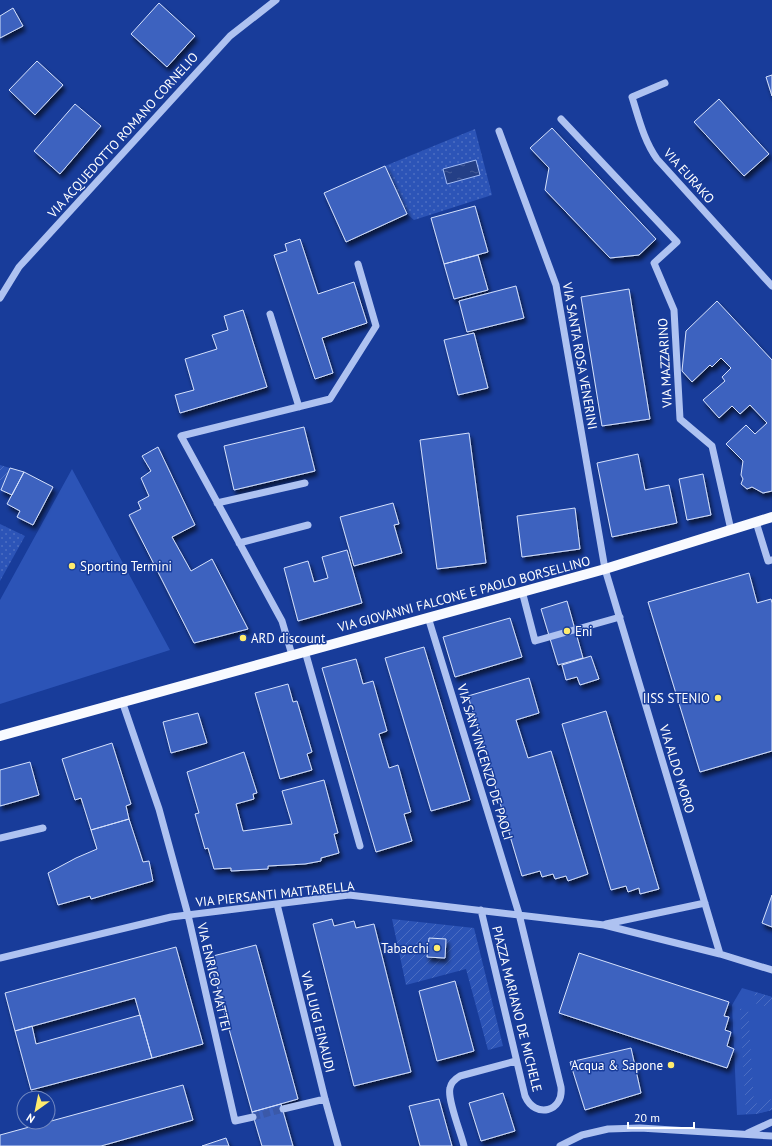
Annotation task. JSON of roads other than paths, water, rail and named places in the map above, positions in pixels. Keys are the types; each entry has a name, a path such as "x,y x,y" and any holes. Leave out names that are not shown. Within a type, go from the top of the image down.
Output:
{"main road":[{"name":"VIA GIOVANNI FALCONE E PAOLO BORSELLINO","path":"0,736 605,569 772,517"}],"street":[{"name":"VIA ACQUEDOTTO ROMANO CORNELIO","path":"0,298 19,267 230,36 276,0"},
{"name":"VIA EURAKO","path":"665,83 632,97 645,139 657,159 772,286"},
{"name":"VIA MAZZARINO","path":"561,119 677,242 654,263 674,310 680,419 712,446 731,530"},
{"name":"VIA SANTA ROSA VENERINI","path":"499,131 556,284 605,569"},
{"path":"292,655 282,621 181,436 330,399 376,326 358,264"},
{"path":"270,314 299,407"},
{"path":"217,503 305,483"},
{"path":"756,522 768,561 772,560"},
{"path":"239,543 308,525"},
{"name":"VIA ALDO MORO","path":"605,569 720,954"},
{"path":"522,591 535,641 620,618"},
{"name":"VIA SAN VINCENZO DE PAOLI","path":"428,617 519,914"},
{"path":"305,651 360,846"},
{"name":"VIA ENRICO MATTEI","path":"122,702 159,809 188,915 235,1121 253,1117"},
{"path":"0,838 43,828"},
{"name":"VIA PIERSANTI MATTARELLA","path":"0,958 164,918 349,895 604,925"},
{"path":"604,925 705,903"},
{"name":"VIA LUIGI EINAUDI","path":"277,904 325,1100 338,1146"},
{"name":"PIAZZA MARIANO DE MICHELE","path":"481,910 525,1096 531,1106 536,1109 548,1109 558,1103 562,1092 519,914"},
{"path":"604,925 720,954 772,970"},
{"path":"464,1146 450,1097 450,1086 460,1076 516,1061"},
{"path":"283,1109 325,1100"},
{"path":"746,1133 772,1122"},
{"path":"560,1146 582,1135 608,1129 640,1128 746,1133 772,1136"}],"water":[{"path":"476,160 480,175 447,184 443,169"}],"tunnel":[{"path":"253,1117 283,1109"}],"place":[{"name":"Sporting Termini","path":"72,566"},
{"name":"Eni","path":"567,631"},
{"name":"ARD discount","path":"243,638"},
{"name":"IISS STENIO","path":"718,698"},
{"name":"Tabacchi","path":"437,948"},
{"name":"Acqua & Sapone","path":"671,1065"}]}
